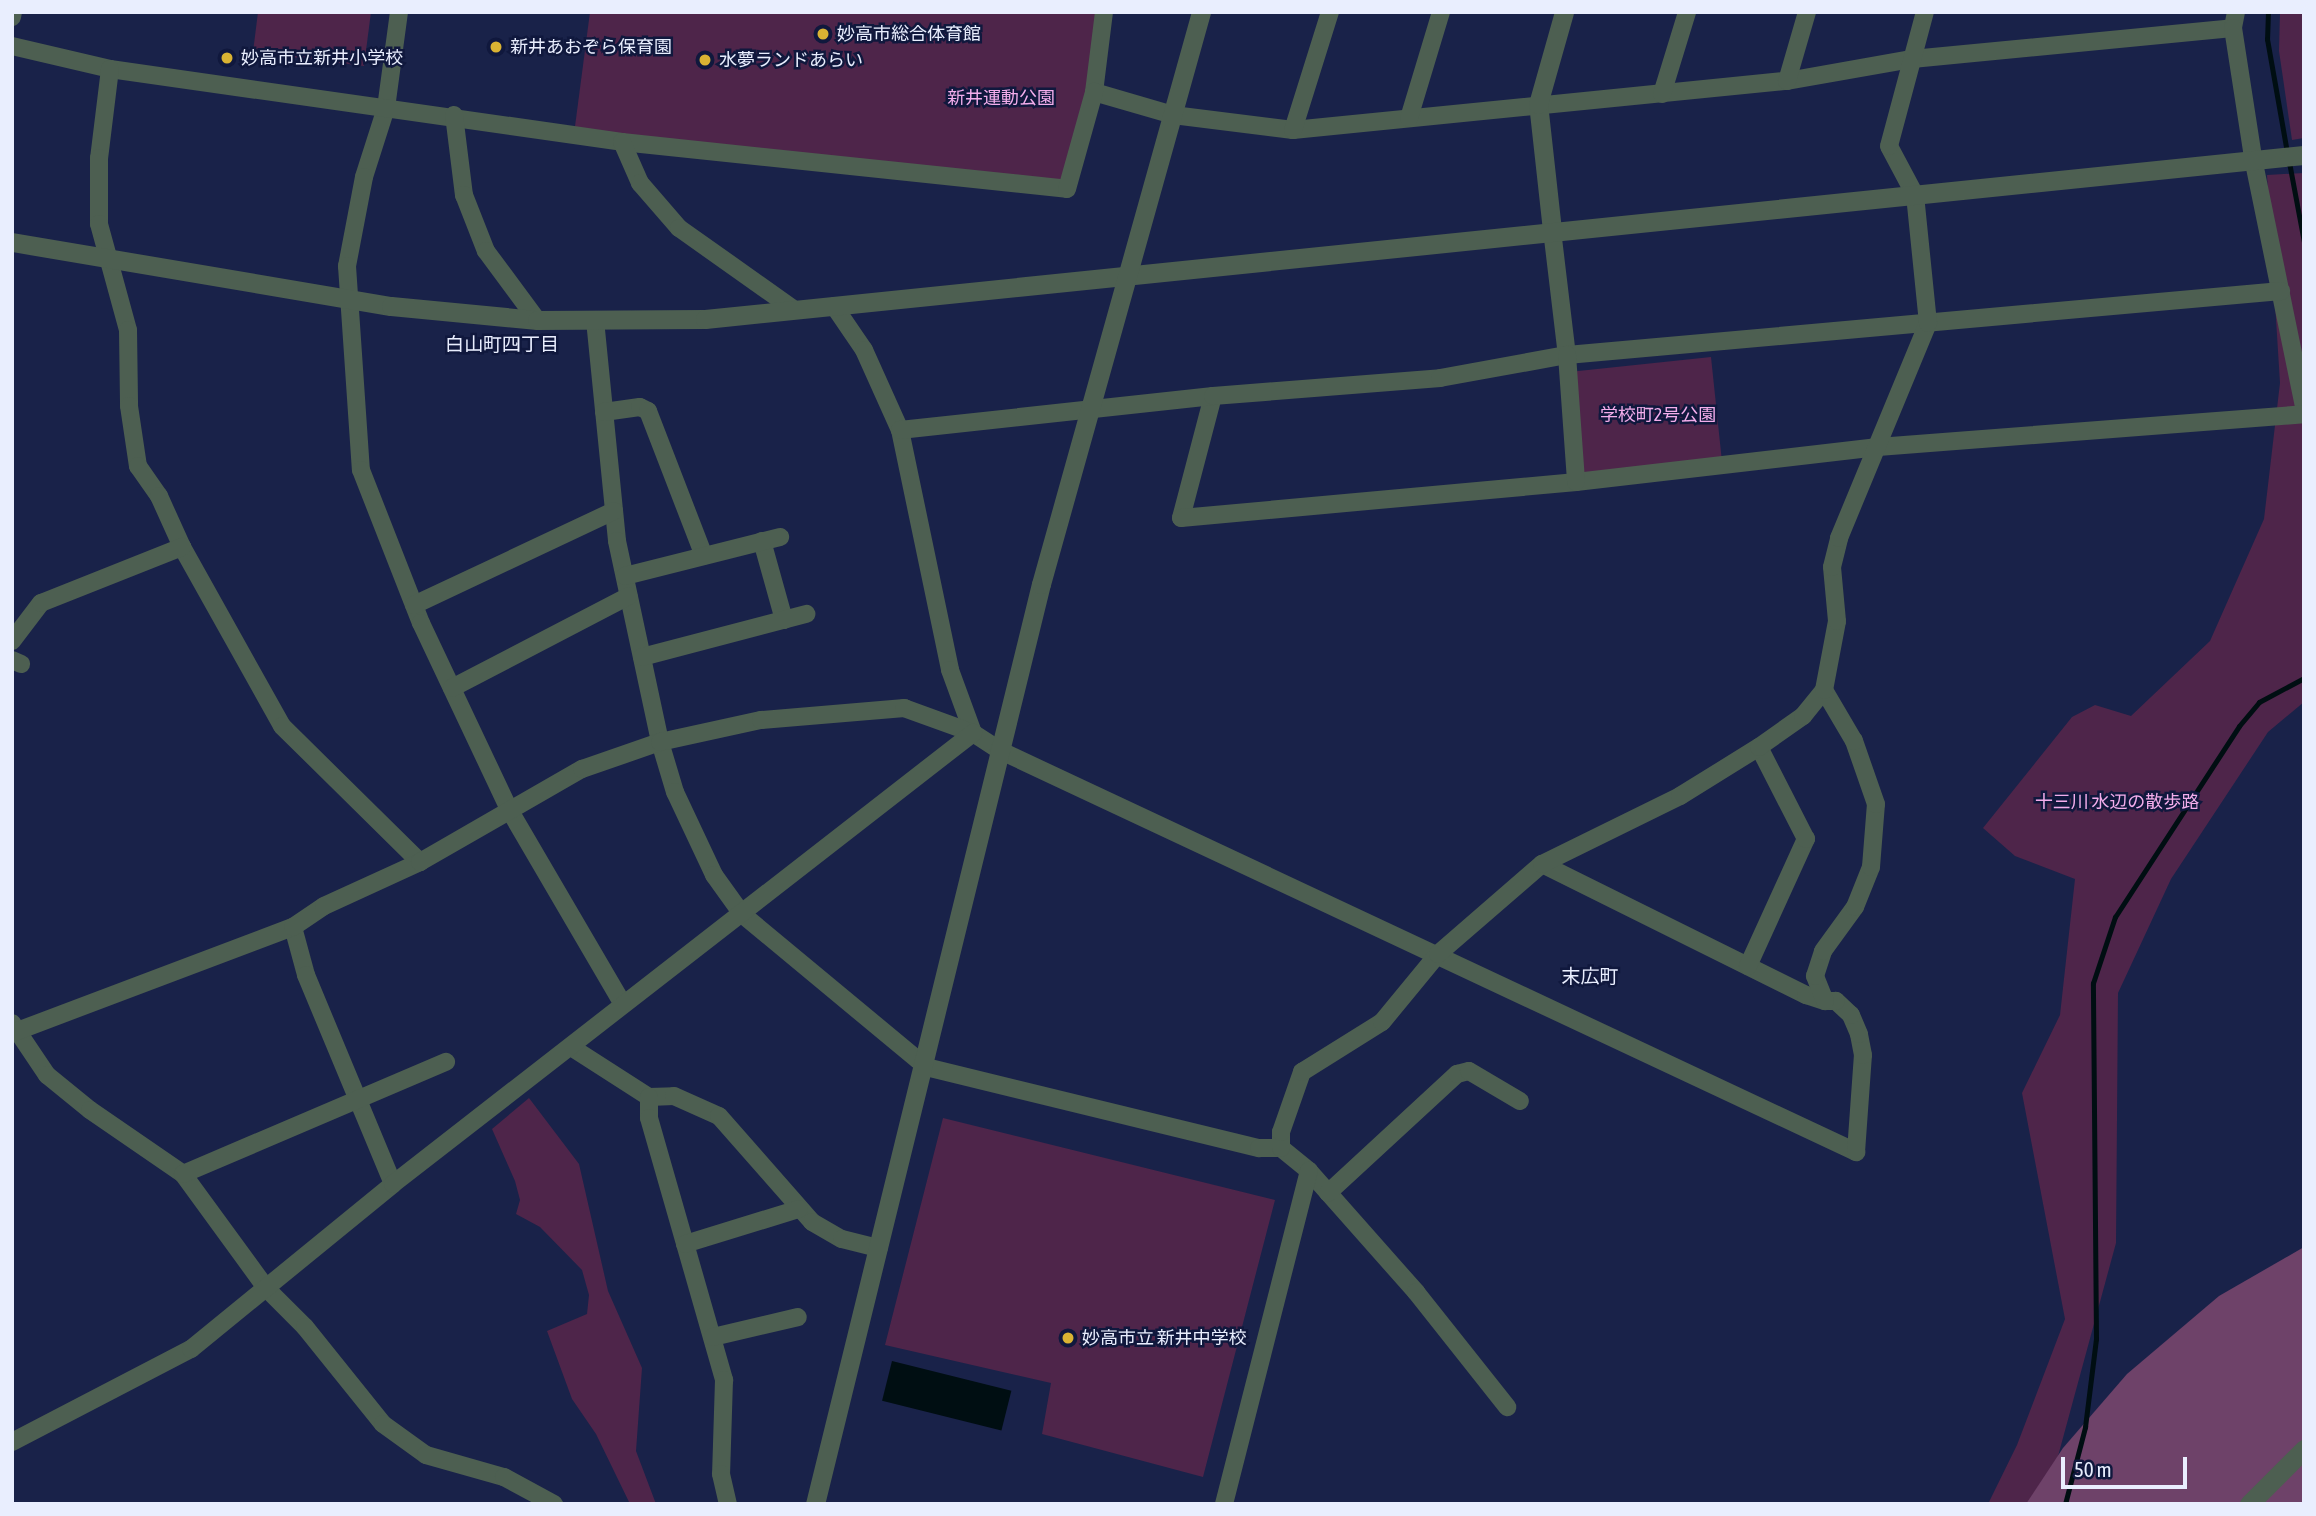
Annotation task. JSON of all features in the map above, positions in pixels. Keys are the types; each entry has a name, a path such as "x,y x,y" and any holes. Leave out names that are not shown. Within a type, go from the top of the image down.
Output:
{"street":[{"path":"399,12 386,108 364,177 347,266 361,470 414,605 510,811 623,1004"},
{"path":"12,46 110,69 454,115 622,142 1067,189 1094,92 1104,12"},
{"path":"815,1504 926,1067 999,750 1124,279 1201,12"},
{"path":"1293,130 1330,12"},
{"path":"1409,118 1441,12"},
{"path":"1564,12 1538,104 1567,355 1576,482"},
{"path":"1662,94 1687,12"},
{"path":"1787,81 1807,12"},
{"path":"1281,1148 1281,1132 1302,1072 1382,1023 1438,954 1542,864 1680,796 1803,716 1824,690 1837,621 1832,567 1836,548 1928,323 1915,195 1889,146 1925,12"},
{"path":"1094,92 1173,115 1293,130 1787,81 1912,59 2235,20 2281,291 2304,405"},
{"path":"110,69 99,158 99,224 112,260 128,330 129,406 138,466 159,496 182,547 282,726 420,862"},
{"path":"454,115 464,195 486,251 537,320"},
{"path":"622,142 640,183 679,228 792,308"},
{"path":"12,242 348,299 537,320 705,319 792,308 1124,279 1552,230 2261,162 2304,155"},
{"path":"900,430 1213,396 1440,378 1567,355 2281,291"},
{"path":"834,306 864,350 900,430 950,670 973,733"},
{"path":"594,320 614,511 660,742 675,792 713,875 742,914 926,1067 1259,1148 1281,1148 1309,1171 1416,1292 1507,1407"},
{"path":"1213,396 1181,518 1576,482 1878,447 2304,414"},
{"path":"604,412 640,407 648,411 704,556"},
{"path":"414,605 614,511"},
{"path":"625,576 771,539 784,620"},
{"path":"12,641 41,603 182,547"},
{"path":"452,688 629,596"},
{"path":"642,657 806,614"},
{"path":"1824,690 1854,741 1876,804 1877,830 1871,867 1855,907 1816,964 1815,976 1825,1000"},
{"path":"554,1504 504,1477 426,1455 397,1435 266,1288 183,1174 100,1118 47,1075 14,1029 293,927 324,906 420,862 582,769 660,742 761,720 904,708 973,733 999,750 1856,1152 1863,1055 1851,1015 1836,1001 1825,1000 1748,966 1542,864"},
{"path":"12,1442 191,1349 393,1184 973,733"},
{"path":"1748,966 1807,839 1759,747"},
{"path":"293,927 306,975 393,1184"},
{"path":"571,1047 649,1097 674,1096 719,1116 811,1222 842,1239 879,1248"},
{"path":"183,1174 446,1062"},
{"path":"1328,1193 1457,1074 1469,1072 1520,1101"},
{"path":"649,1097 649,1118 724,1380 721,1474 729,1504"},
{"path":"1224,1504 1309,1171"},
{"path":"685,1244 799,1209"},
{"path":"713,1337 798,1317"},
{"path":"2249,1504 2304,1449"}],"green space":[{"path":"258,12 371,12 364,66 253,52"},
{"name":"新井運動公園","path":"590,12 1104,12 1067,189 574,134"},
{"path":"2280,12 2304,12 2304,138 2292,140 2279,51"},
{"name":"十三川 水辺の散歩路","path":"2304,173 2304,702 2268,732 2171,879 2118,993 2116,1243 2045,1504 1988,1504 2017,1445 2065,1319 2022,1093 2060,1015 2075,879 2015,856 1983,828 2072,717 2095,705 2131,716 2210,641 2264,519 2280,383 2267,175"},
{"name":"学校町2号公園","path":"1711,357 1722,462 1580,477 1569,372"},
{"path":"529,1098 579,1164 608,1291 642,1368 636,1451 656,1504 630,1504 596,1434 572,1399 547,1331 587,1314 589,1295 582,1270 540,1227 516,1214 520,1200 515,1181 492,1129"},
{"name":"妙高市立 新井中学校","path":"943,1118 1275,1200 1203,1477 1042,1434 1051,1383 885,1345"}],"shaded area":[{"path":"2304,1247 2304,1504 2026,1504 2063,1448 2127,1374 2219,1296"},
{"path":"892,1361 1011,1391 1001,1431 882,1401"}],"waterway":[{"path":"2268,12 2267,39 2287,153"},
{"path":"2289,162 2304,242"},
{"path":"2065,1504 2085,1427 2096,1339 2093,983 2115,917 2239,726 2259,702 2304,678"}],"place":[{"name":"妙高市総合体育館","path":"823,34"},
{"name":"新井あおぞら保育園","path":"496,47"},
{"name":"妙高市立新井小学校","path":"227,58"},
{"name":"水夢ランドあらい","path":"705,60"},
{"name":"妙高市立 新井中学校","path":"1068,1338"}],"district":[{"name":"白山町四丁目","path":"502,345"},
{"name":"末広町","path":"1590,977"}]}
